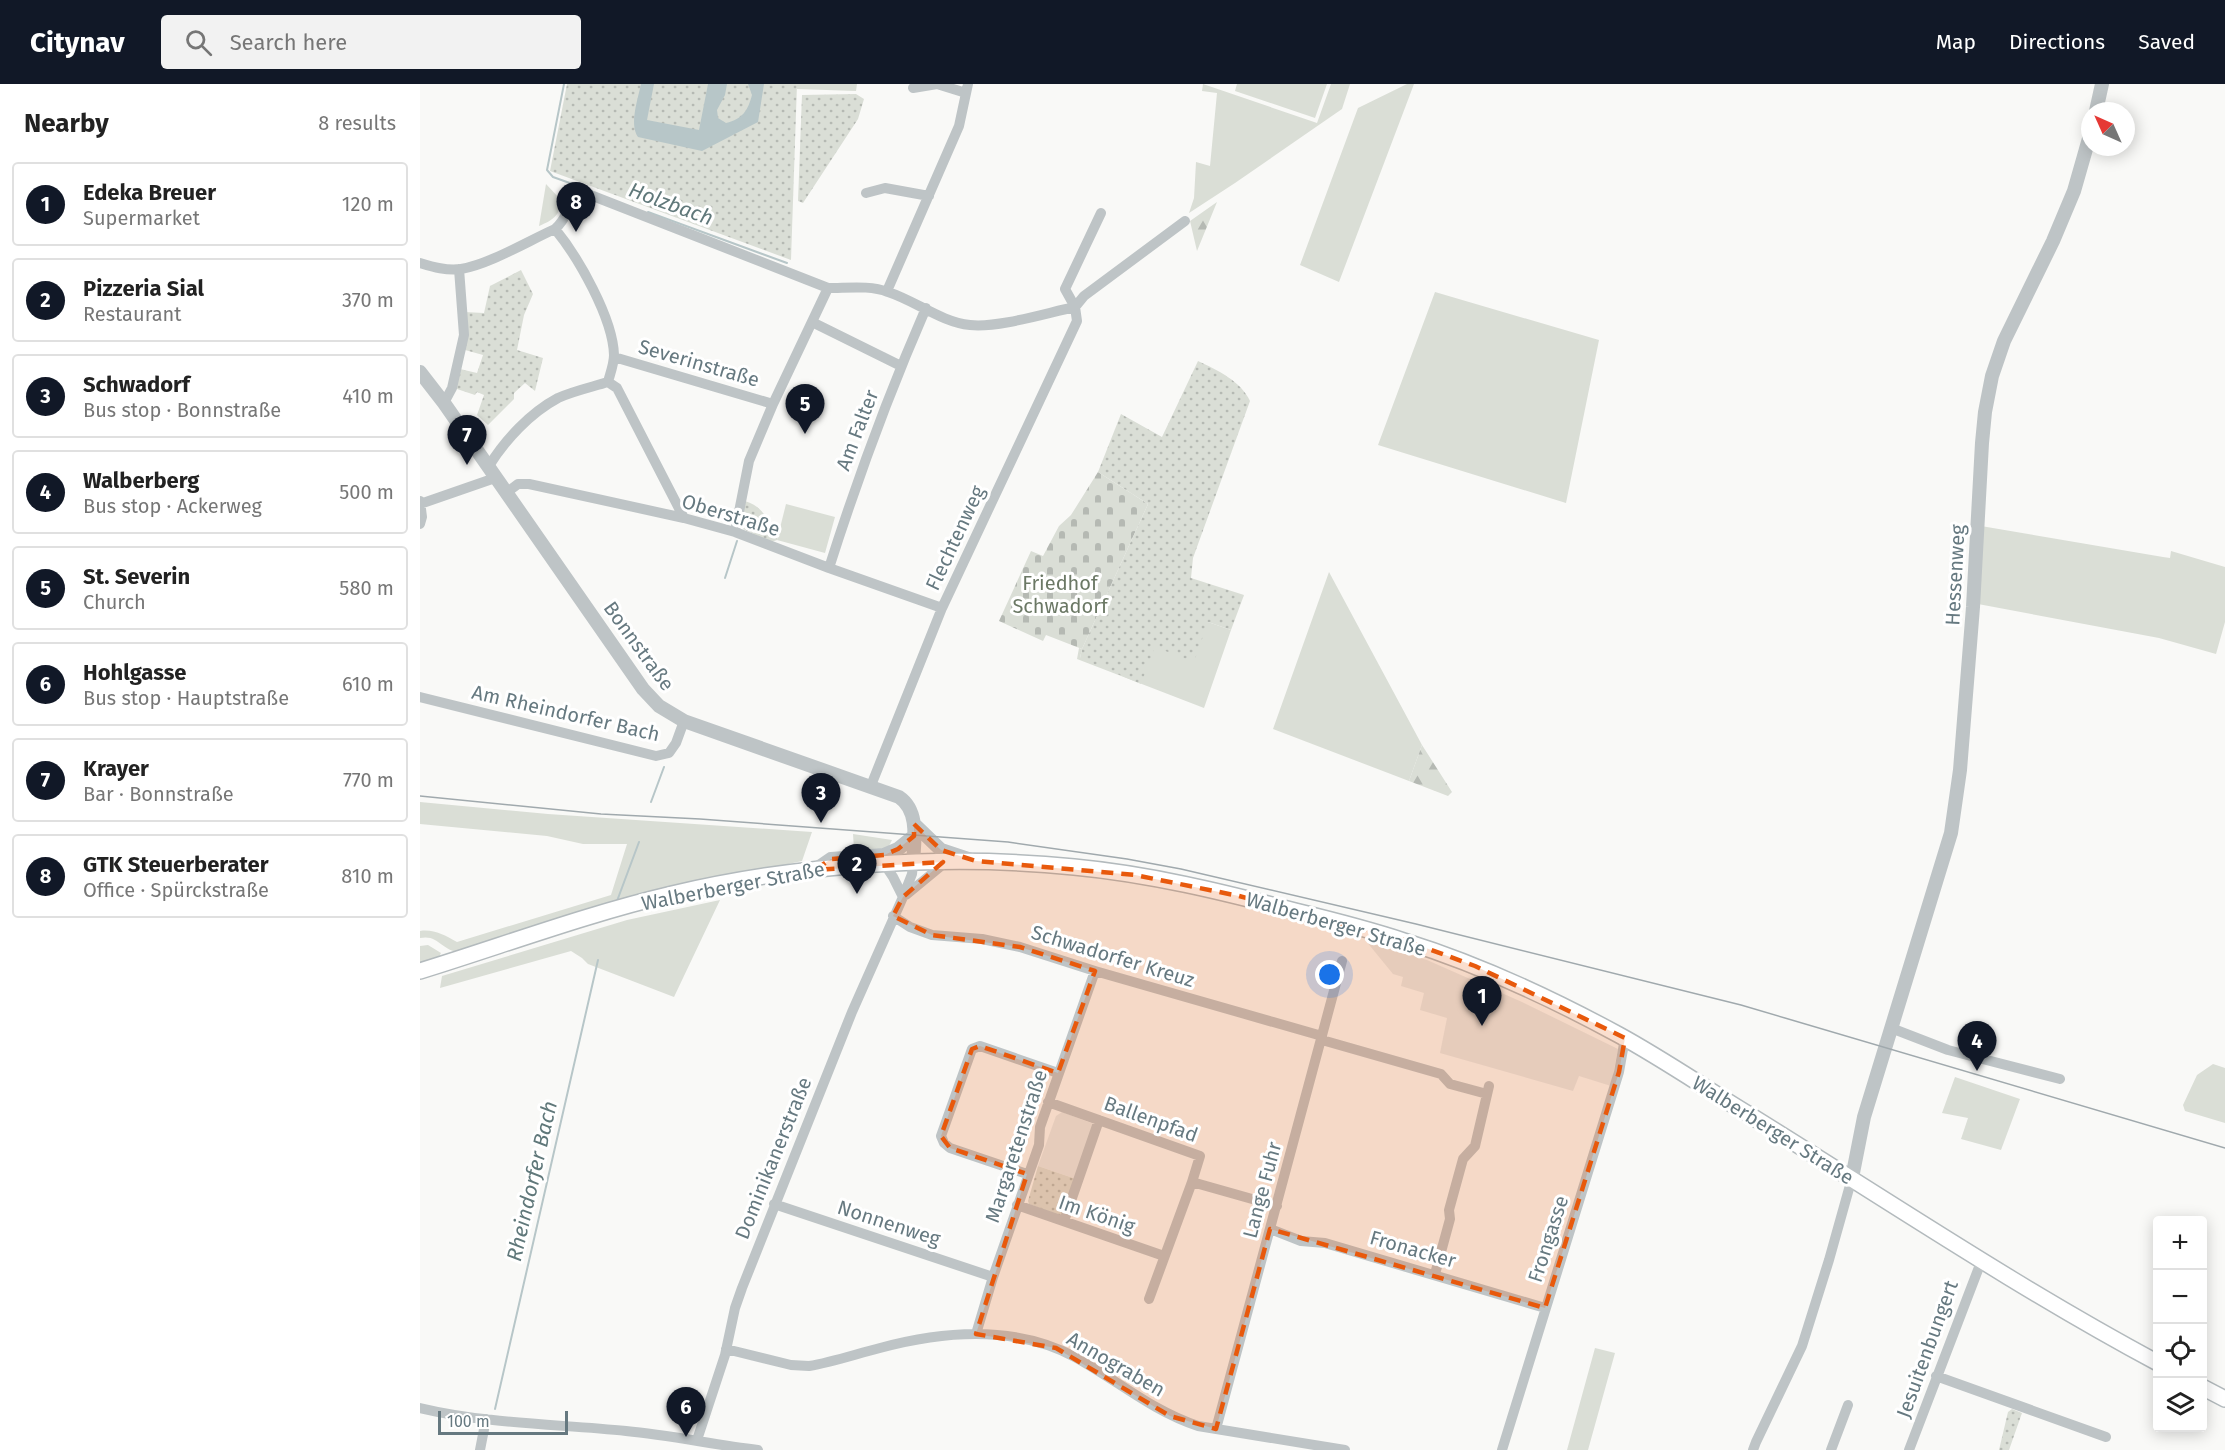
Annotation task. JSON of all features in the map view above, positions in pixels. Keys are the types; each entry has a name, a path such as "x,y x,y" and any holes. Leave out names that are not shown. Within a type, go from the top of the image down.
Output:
{"main road":[{"name":"Walberberger Straße","path":"420,970 596,915 672,894 815,870 913,864 943,856 1136,875 1239,896 1407,941 1474,966 1583,1016 1625,1038 1852,1178 1981,1262 2092,1328 2153,1361"},
{"path":"2207,1390 2225,1399"}],"street":[{"path":"887,291 959,126 967,89 937,84 913,88"},
{"path":"2098,102 2102,84"},
{"name":"Hessenweg","path":"1852,1178 1864,1117 1951,833 1963,735 1982,443 1992,376 2004,341 2053,241 2074,191 2084,156"},
{"path":"866,193 885,188 929,196"},
{"path":"420,263 443,269 459,269 477,265 555,229 564,220 571,204 577,198 593,196 828,288 887,291 951,320 969,325 986,325 1075,307 1084,296 1185,220"},
{"path":"1075,307 1065,289 1101,213"},
{"path":"555,229 572,250 599,303 612,340 614,357 608,382"},
{"path":"444,403 452,388 464,335 459,269"},
{"path":"735,532 749,461 773,404 828,288"},
{"name":"Flechtenweg","path":"870,788 942,608 1077,321 1075,307"},
{"name":"Am Falter","path":"829,568 851,497 901,366 926,308"},
{"path":"812,322 901,366"},
{"name":"Severinstraße","path":"614,357 773,404"},
{"name":"Bonnstraße","path":"420,372 643,689 658,706 684,721 905,801 913,813 914,830 943,856"},
{"path":"420,524 420,503 492,472 498,450 538,410 561,397 608,382 617,387 684,518"},
{"name":"Oberstraße","path":"506,493 518,484 529,484 684,518 735,532 942,608"},
{"name":"Am Rheindorfer Bach","path":"420,697 656,756 669,753 676,743 684,721"},
{"path":"913,864 914,830"},
{"path":"815,870 831,859 884,855 898,849 914,830"},
{"name":"Dominikanerstraße","path":"903,897 943,856"},
{"name":"Dominikanerstraße","path":"697,1440 726,1349 735,1308 774,1203 852,1012 903,897 912,874 913,864"},
{"path":"885,865 903,897"},
{"name":"Schwadorfer Kreuz","path":"893,916 910,927 932,935 982,939 1020,947 1442,1074 1450,1084 1488,1090 1475,1146 1463,1160 1435,1274"},
{"name":"Lange Fuhr","path":"1216,1429 1342,961"},
{"name":"Margaretenstraße","path":"976,1334 1027,1174 1039,1145 1040,1127 1048,1102 1095,971"},
{"path":"1891,1028 1948,1050 2060,1079"},
{"name":"Frongasse","path":"1502,1450 1619,1072 1625,1038"},
{"path":"1027,1174 950,1148 941,1136 972,1049 980,1046 1058,1073"},
{"name":"Ballenpfad","path":"1048,1102 1200,1156 1192,1182"},
{"path":"1064,1221 1099,1120"},
{"path":"1753,1450 1802,1346 1827,1269 1852,1178"},
{"path":"1149,1299 1192,1182 1277,1206"},
{"name":"Nonnenweg","path":"774,1203 993,1277"},
{"name":"Im König","path":"1017,1205 1164,1256"},
{"name":"Fronacker","path":"1270,1229 1301,1241 1325,1243 1545,1308"},
{"name":"Jesuitenbungert","path":"1909,1450 1981,1262"},
{"name":"Annograben","path":"726,1349 791,1365 809,1366 923,1338 976,1334 1000,1335 1056,1348 1075,1357 1170,1416 1197,1426 1280,1444 1345,1450"},
{"path":"1936,1376 2106,1437"},
{"path":"1831,1450 1848,1405"},
{"path":"420,1408 486,1419 627,1431 697,1440 708,1447 758,1450"},
{"path":"480,1450 486,1419"}],"highlighted area":[{"path":"914,824 941,850 976,861 1135,875 1239,896 1407,941 1475,966 1625,1038 1619,1072 1545,1308 1270,1229 1216,1429 1170,1416 1056,1348 976,1334 1027,1174 950,1148 941,1136 972,1049 980,1046 1058,1073 1095,971 1020,947 932,935 893,916 903,897 943,862 815,870 831,859 884,855 898,849 914,836"}],"shaded area":[{"path":"641,84 654,84 647,120 699,130 708,84 727,84 725,95 717,110 718,118 726,123 741,116 749,105 752,95 748,84 764,84 758,122 702,151 638,137 635,132 634,118"},
{"path":"1366,941 1427,960 1522,1002 1618,1049 1611,1086 1579,1076 1573,1091 1440,1053 1447,1018 1420,1010 1424,993 1401,986 1403,977 1393,974"},
{"path":"1062,1112 1094,1124 1076,1179 1038,1166 1056,1116"}],"green space":[{"path":"567,84 797,84 791,260 550,171"},
{"path":"797,84 857,84 856,91 797,89"},
{"path":"1203,84 1317,123 1331,84 1350,84 1342,109 1189,213 1194,198 1196,162 1210,166 1217,93 1202,91"},
{"path":"1237,84 1327,84 1315,118 1235,91"},
{"path":"1407,84 1414,84 1339,282 1300,265 1358,108"},
{"path":"856,94 864,99 858,119 803,203 798,201 802,95"},
{"path":"546,184 561,200 555,217 539,226"},
{"path":"1217,202 1197,251 1190,221"},
{"path":"521,270 533,294 524,315 517,350 543,358 535,391 525,383 514,393 514,399 488,425 477,415 484,395 477,392 475,395 454,388 460,369 477,373 483,355 465,350 464,312 484,313 490,286"},
{"path":"1435,292 1599,340 1566,503 1378,445"},
{"path":"1198,361 1235,382 1250,401 1193,558 1191,578 1244,595 1231,630 1208,622 1194,662 1155,647 1141,684 1080,658 1082,649 1148,504 1098,472 1121,414 1162,437"},
{"name":"Friedhof Schwadorf","path":"1098,472 1148,504 1082,649 1046,635 1043,641 999,621 1031,551 1043,556 1059,526 1071,515"},
{"path":"745,501 762,512 767,520 769,531 778,534 777,540 771,542 743,529 741,524"},
{"path":"786,504 835,517 825,553 777,540"},
{"path":"1981,526 2170,558 2171,551 2225,567 2225,622 2216,654 2159,638 1978,604"},
{"path":"1329,572 1422,745 1409,781 1273,729"},
{"path":"1208,622 1231,630 1204,708 1077,659 1079,648 1082,649 1080,658 1155,647"},
{"path":"1422,745 1452,792 1448,796 1409,781"},
{"path":"420,802 548,814 812,832 802,861 663,891 460,952 448,949 432,938 420,938 420,931 434,932 457,942 611,895 627,844 583,844 547,836 420,824"},
{"path":"853,834 892,840 888,848 861,851 854,849"},
{"path":"720,900 674,997 588,964 571,951 440,988 442,976 627,920"},
{"path":"428,945 441,953 438,959 420,965 420,946"},
{"path":"2213,1064 2225,1068 2225,1123 2185,1111 2183,1105 2197,1075"},
{"path":"1955,1077 2020,1099 2001,1150 1961,1139 1968,1118 1942,1113"},
{"path":"1038,1166 1076,1179 1061,1216 1029,1204"},
{"path":"1595,1348 1615,1353 1588,1450 1567,1450"},
{"path":"2012,1409 2022,1413 2009,1450 1999,1450 2008,1412"}],"waterway":[{"path":"564,84 547,170 553,177 592,191"},
{"name":"Holzbach","path":"648,212 787,263"},
{"name":"Holzbach","path":"725,578 737,541"},
{"name":"Holzbach","path":"651,802 664,767"},
{"name":"Holzbach","path":"617,901 639,842"},
{"name":"Rheindorfer Bach","path":"495,1409 598,960"}],"tram line":[{"path":"420,796 601,814 700,819 1008,842 1181,869 1416,924 1741,1005 2225,1148"}],"place":[{"name":"GTK Steuerberater","path":"576,232"},
{"name":"St. Severin","path":"805,434"},
{"name":"Krayer","path":"467,465"},
{"name":"Schwadorf","path":"821,823"},
{"name":"Pizzeria Sial","path":"857,894"},
{"name":"Edeka Breuer","path":"1482,1026"},
{"name":"Walberberg","path":"1977,1071"},
{"name":"Hohlgasse","path":"686,1437"}]}
